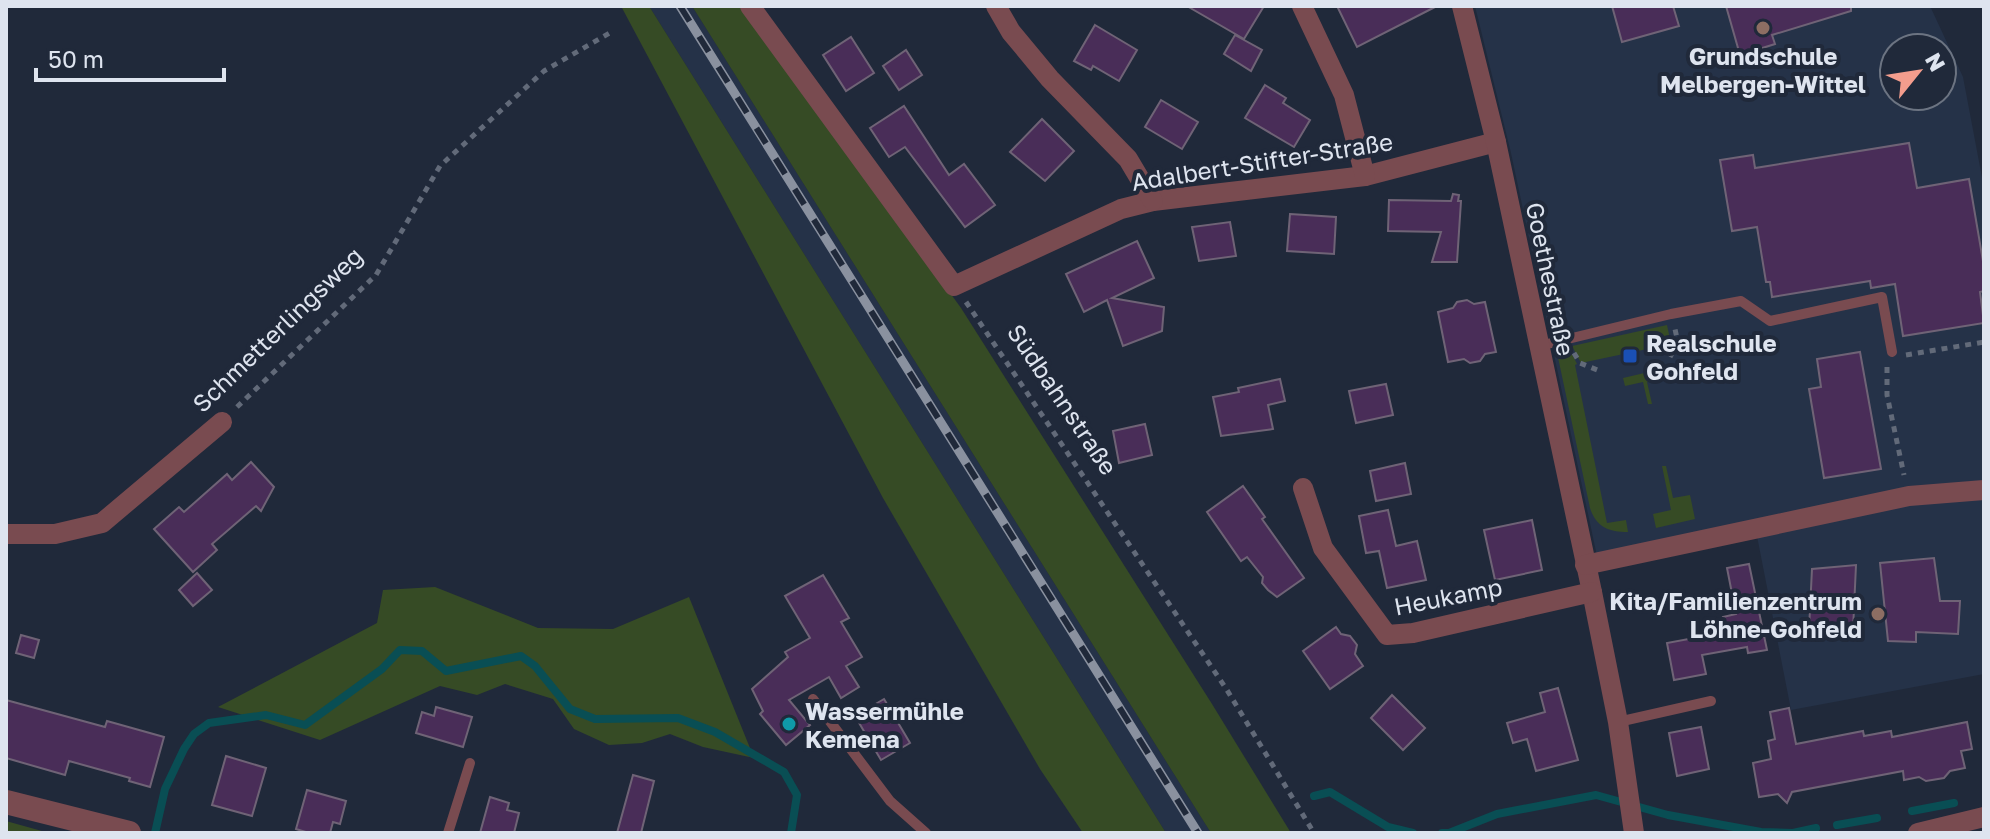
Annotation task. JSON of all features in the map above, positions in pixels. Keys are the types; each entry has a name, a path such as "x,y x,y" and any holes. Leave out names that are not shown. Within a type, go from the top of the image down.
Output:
{"street":[{"path":"750,6 954,286"},
{"path":"996,6 1011,32 1050,79 1128,159 1153,201"},
{"path":"1302,6 1344,95 1365,176"},
{"name":"Goethestraße","path":"1462,6 1496,142 1592,592 1618,722 1633,826"},
{"name":"Adalbert-Stifter-Straße","path":"954,286 1121,209 1153,201 1365,176 1496,142"},
{"name":"Schmetterlingsweg","path":"6,534 55,534 102,523 222,422"},
{"name":"Heukamp","path":"1303,488 1323,548 1387,635 1413,633 1592,592"},
{"path":"1585,565 1909,496 1984,490"},
{"path":"6,802 129,833"},
{"path":"1918,833 1984,817"}],"lane":[{"path":"1539,346 1671,314 1741,301 1770,321 1882,297 1892,352"},
{"path":"813,699 890,801 926,833"},
{"path":"1618,722 1711,701"},
{"path":"448,833 470,763"}],"path":[{"name":"Schmetterlingsweg","path":"222,422 376,275 440,166 544,71 613,31"},
{"name":"Südbahnstraße","path":"954,286 1227,690 1314,833"},
{"path":"1670,357 1678,343 1671,314"},
{"path":"1568,337 1580,363 1600,371"},
{"path":"1909,496 1887,395 1887,362 1892,352 1902,355 1984,342"}],"shaded area":[{"path":"649,6 692,6 1211,833 1166,833"},
{"path":"1475,6 1930,6 1942,32 1878,32 1878,112 1958,112 1958,66 1963,77 1984,188 1984,674 1791,710 1757,536 1597,556 1511,153"}],"green space":[{"path":"621,6 649,6 1166,833 1083,833 1040,769 883,498"},
{"path":"692,6 742,6 961,308 1291,833 1211,833"},
{"path":"1667,325 1671,344 1581,363 1572,346"},
{"path":"1568,346 1577,364 1607,523 1626,520 1628,532 1604,527 1590,508 1556,348"},
{"path":"1653,371 1655,380 1647,382 1652,404 1648,404 1643,382 1625,386 1623,378"},
{"path":"1662,466 1666,466 1673,498 1690,495 1695,519 1656,528 1653,514 1671,510"},
{"path":"435,587 538,628 613,629 689,597 754,758 703,747 670,734 642,743 609,745 574,729 553,699 505,684 477,695 440,686 320,740 218,707 377,623 383,590"},
{"path":"6,821 49,833 6,833"}],"building":[{"path":"1187,6 1264,6 1244,39"},
{"path":"1337,6 1437,6 1357,47"},
{"path":"1612,6 1673,6 1679,26 1622,42"},
{"name":"Grundschule Melbergen-Wittel","path":"1726,6 1851,6 1851,11 1772,35 1775,44 1740,55"},
{"path":"1095,25 1137,50 1119,81 1093,66 1091,70 1074,61"},
{"path":"1235,35 1262,50 1251,71 1224,54"},
{"path":"851,37 874,73 846,91 823,55"},
{"path":"906,50 922,75 899,90 883,66"},
{"path":"1265,85 1286,98 1283,103 1310,120 1294,147 1245,118"},
{"path":"1161,100 1198,122 1182,149 1145,127"},
{"path":"904,106 949,175 964,164 995,205 965,227 905,147 889,157 870,128"},
{"path":"1042,119 1074,151 1045,181 1010,152"},
{"path":"1909,143 1917,188 1969,179 1984,267 1984,291 1980,292 1984,323 1903,336 1895,284 1871,288 1870,281 1772,297 1770,282 1766,282 1757,227 1732,231 1720,160 1753,155 1755,168"},
{"path":"1453,194 1459,195 1458,201 1461,201 1457,262 1432,262 1441,232 1388,231 1389,200 1451,201"},
{"path":"1290,214 1336,217 1334,254 1287,251"},
{"path":"1230,222 1236,256 1199,261 1192,227"},
{"path":"1137,241 1154,278 1112,298 1164,307 1162,331 1123,346 1107,300 1084,312 1066,274"},
{"path":"1467,300 1474,304 1485,302 1496,352 1485,354 1480,361 1470,363 1464,359 1448,362 1438,312"},
{"path":"1860,352 1881,469 1824,478 1809,389 1821,387 1817,359"},
{"path":"1280,379 1285,401 1268,405 1273,429 1221,436 1213,397"},
{"path":"1386,384 1393,415 1356,423 1349,391"},
{"path":"1145,424 1152,455 1119,463 1113,431"},
{"path":"251,462 274,487 261,511 256,506 212,544 217,550 193,572 154,529 179,507 184,512 227,474 232,480"},
{"path":"1405,463 1411,494 1376,501 1370,471"},
{"path":"1243,486 1265,517 1262,519 1304,578 1277,597 1262,583 1263,577 1247,557 1241,561 1207,512"},
{"path":"1388,510 1396,546 1417,541 1426,580 1387,588 1379,551 1366,553 1359,516"},
{"path":"1532,520 1542,570 1495,580 1484,530"},
{"path":"1934,558 1940,601 1960,601 1958,634 1916,632 1916,642 1888,641 1880,563"},
{"path":"1749,564 1767,650 1748,653 1747,647 1702,655 1706,674 1674,680 1667,643 1721,633 1721,629 1725,629 1723,617 1736,614 1727,568"},
{"path":"1856,565 1853,630 1809,629 1812,569"},
{"path":"197,573 212,590 193,606 179,590"},
{"path":"823,575 849,618 841,622 862,657 846,666 859,687 841,698 829,677 789,700 810,725 786,745 760,714 763,711 752,689 788,657 785,652 810,638 785,596"},
{"path":"1336,627 1357,645 1355,654 1363,666 1330,689 1303,651"},
{"path":"21,635 39,640 34,658 16,653"},
{"path":"1558,688 1578,760 1536,771 1527,739 1513,743 1507,723 1545,712 1540,693"},
{"path":"1392,695 1425,728 1403,750 1371,718"},
{"path":"884,699 910,743 881,760 855,716"},
{"path":"6,700 105,727 107,721 164,737 150,787 129,781 130,778 69,761 65,775 6,758"},
{"path":"436,707 472,717 463,747 416,733 422,712 434,716"},
{"path":"1789,708 1796,744 1863,731 1864,736 1891,731 1892,737 1967,722 1972,749 1961,751 1965,768 1950,771 1944,778 1904,780 1903,771 1792,792 1787,803 1778,794 1759,797 1753,763 1771,759 1768,741 1775,739 1770,712"},
{"path":"1701,727 1709,769 1677,776 1669,733"},
{"path":"226,756 266,768 252,816 212,805"},
{"path":"633,775 654,781 641,833 617,833"},
{"path":"307,790 346,801 340,824 333,822 330,833 309,833 296,829"},
{"path":"490,797 509,803 507,810 519,813 514,833 480,833"}],"waterway":[{"path":"155,833 165,789 194,734 209,723 266,715 305,725 382,669 400,650 422,651 446,671 521,656 535,666 570,709 595,719 678,718 715,732 784,772 797,795 791,833"},
{"path":"1314,796 1330,792 1388,827 1413,833"},
{"path":"1442,833 1497,814 1596,795 1668,815 1761,832 1793,833 1816,828"},
{"path":"1912,811 1954,803"},
{"path":"1837,825 1877,818"}],"railway":[{"path":"680,6 1198,833"}],"place":[{"name":"Grundschule Melbergen-Wittel","path":"1763,28"},
{"name":"Realschule Gohfeld","path":"1630,356"},
{"name":"Kita/Familienzentrum Löhne-Gohfeld","path":"1878,614"},
{"name":"Wassermühle Kemena","path":"789,724"}]}
